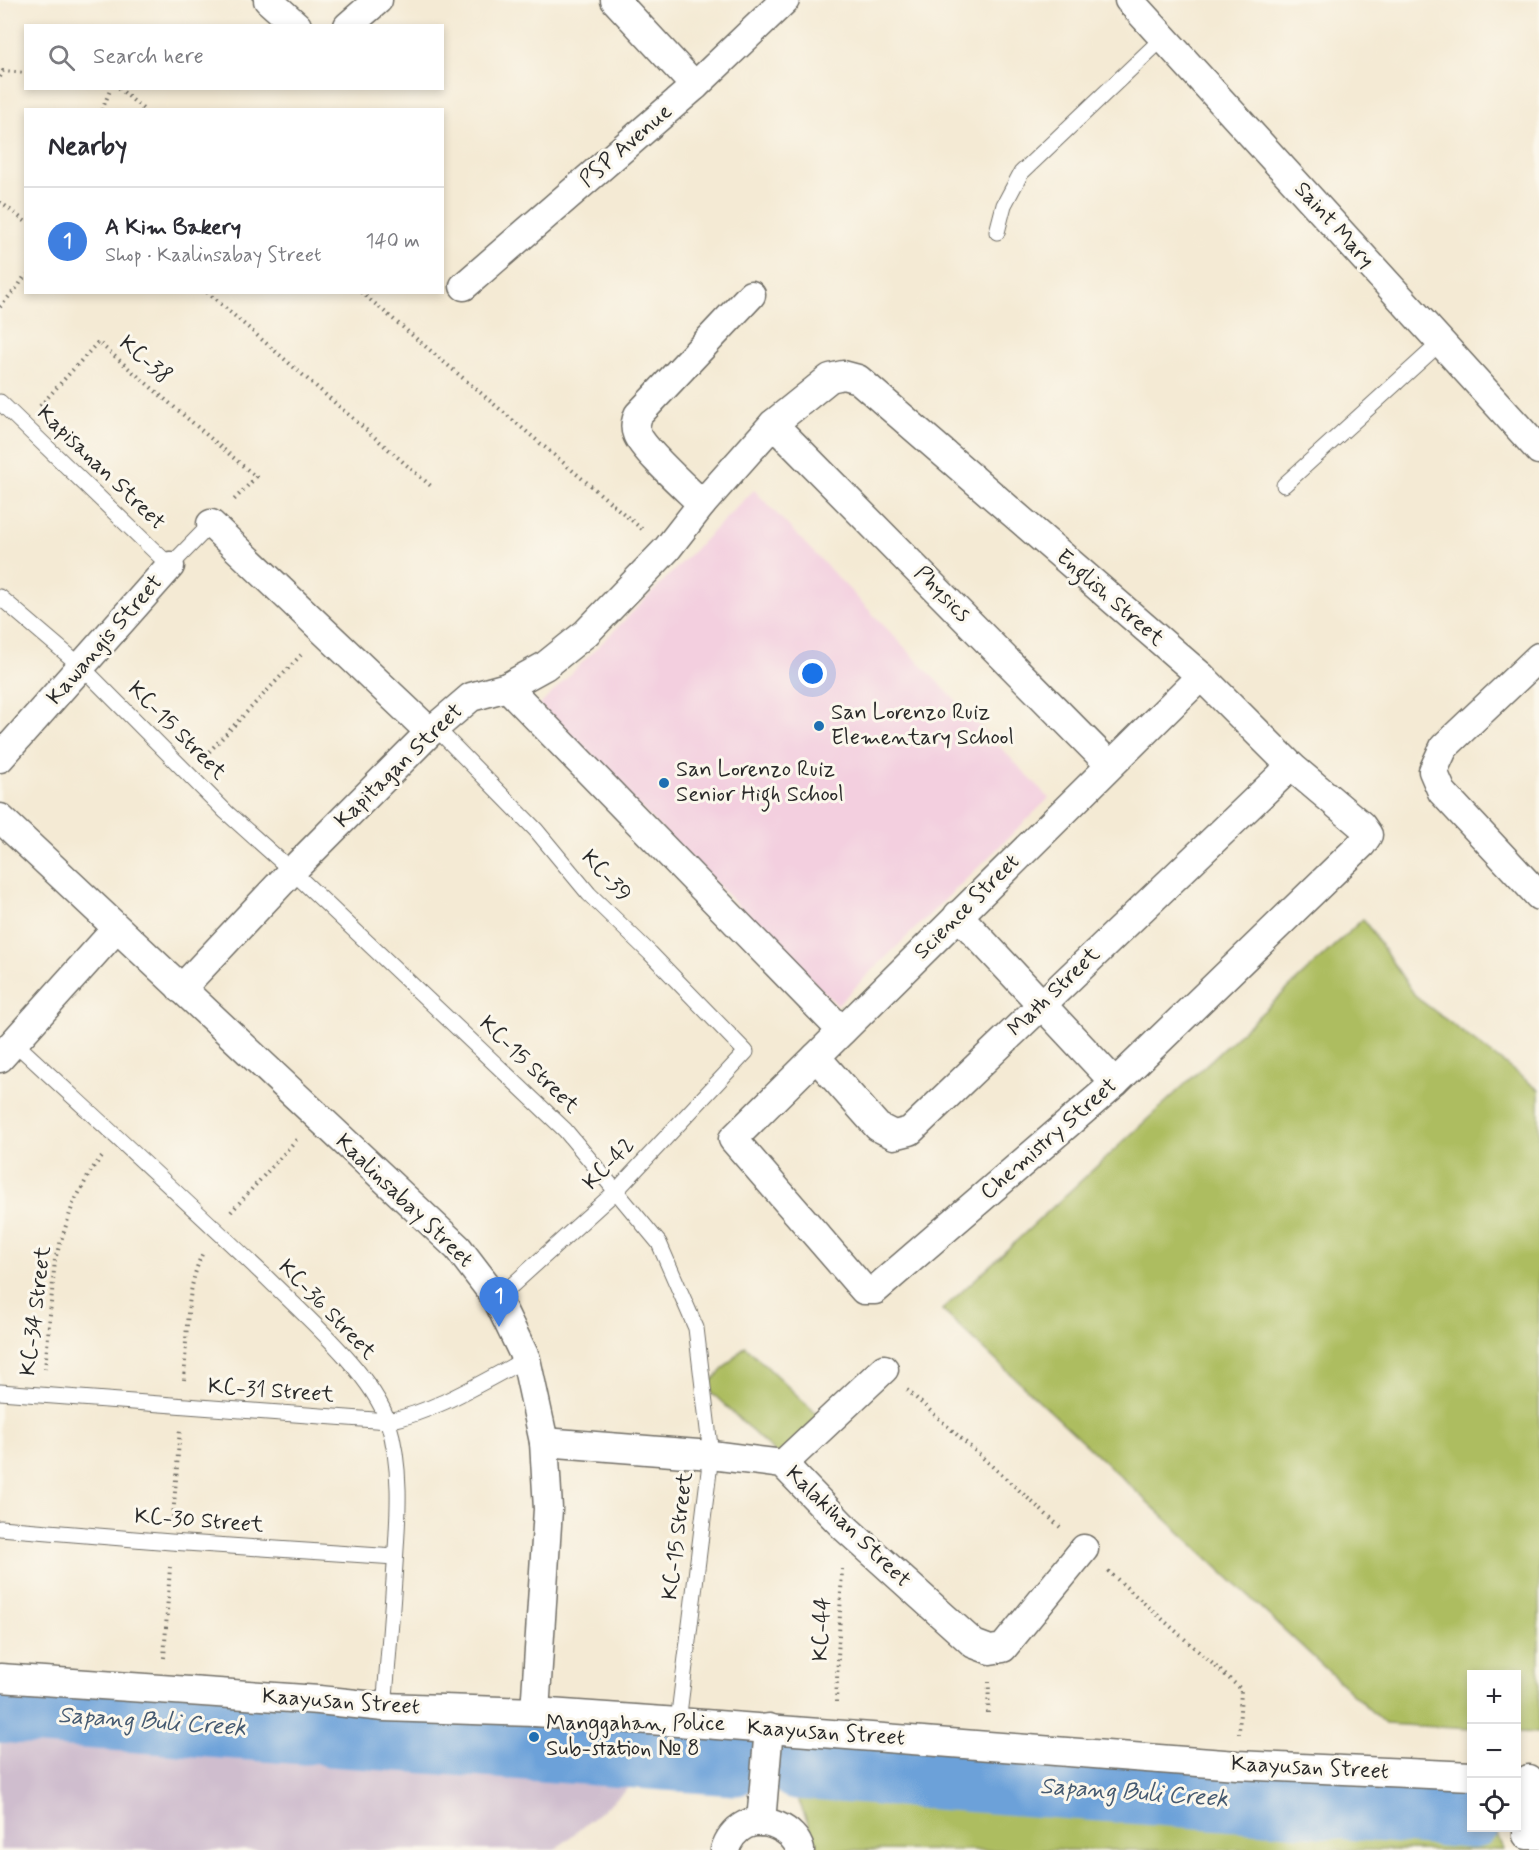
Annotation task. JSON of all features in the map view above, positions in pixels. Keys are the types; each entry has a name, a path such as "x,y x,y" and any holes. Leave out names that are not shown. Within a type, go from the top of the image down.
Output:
{"street":[{"path":"267,0 295,24"},
{"path":"350,24 378,0"},
{"path":"615,0 695,86"},
{"name":"PSP Avenue","path":"464,286 695,86 785,0"},
{"name":"Saint Mary","path":"1129,0 1539,450"},
{"path":"702,504 647,449 637,436 635,426 638,416 751,295"},
{"name":"Kapitagan Street","path":"181,989 292,871 433,730 471,697 507,687 545,666 586,633 666,549 702,504 773,424 830,378 843,375"},
{"name":"English Street","path":"843,375 858,379 1201,676 1291,766 1361,825 1368,835"},
{"name":"Physics","path":"773,424 1110,765"},
{"path":"211,524 433,730"},
{"name":"Kawangis Street","path":"0,758 170,566"},
{"path":"1539,657 1444,747 1433,771 1442,792 1539,896"},
{"name":"Science Street","path":"733,1139 1201,676"},
{"path":"507,687 842,1032"},
{"name":"Math Street","path":"816,1057 878,1127 894,1134 910,1131 1291,766"},
{"name":"Kaalinsabay Street","path":"2,825 458,1248 497,1299 526,1359 544,1442 548,1509 535,1712"},
{"name":"Chemistry Street","path":"733,1139 864,1290 875,1290 1114,1083 1362,844 1368,835"},
{"path":"958,915 1114,1083"},
{"path":"7,1050 116,929"},
{"path":"783,1464 884,1369"},
{"name":"Kalakihan Street","path":"544,1442 711,1455 783,1464 843,1526 974,1644 990,1650"},
{"path":"990,1650 1003,1648 1084,1549"},
{"name":"Kaayusan Street","path":"0,1678 308,1699 384,1707 535,1712 769,1728 1237,1765 1467,1776"},
{"path":"761,1822 769,1728"},
{"path":"1528,1779 1527,1834 1539,1835"},
{"path":"724,1850 728,1840 745,1825 761,1822 786,1829 800,1850"}],"lane":[{"path":"997,232 1004,205 1020,173 1163,38"},
{"path":"1284,485 1440,343"},
{"name":"Kapisanan Street","path":"0,402 170,566"},
{"name":"Kawangis Street","path":"170,566 211,524"},
{"name":"KC-15 Street","path":"0,597 82,667 226,812 292,871 565,1130 658,1243 696,1328 711,1455 678,1722"},
{"name":"KC-39","path":"433,730 536,830 589,894 746,1052"},
{"name":"KC-36 Street","path":"7,1050 117,1138 216,1229 339,1350 376,1398 388,1421 397,1480 395,1557 384,1707"},
{"name":"KC-42","path":"497,1299 615,1192 746,1052"},
{"name":"KC-31 Street","path":"0,1392 388,1421 405,1418 434,1406 526,1359"},
{"name":"KC-30 Street","path":"0,1528 395,1557"}],"path":[{"path":"0,77 3,71 24,74"},
{"path":"103,108 110,90"},
{"path":"121,90 142,108"},
{"path":"0,202 24,220"},
{"path":"0,307 24,277"},
{"path":"209,294 432,487"},
{"path":"363,294 666,549"},
{"name":"KC-38","path":"23,424 98,342 256,477"},
{"path":"189,774 324,630"},
{"name":"KC-34 Street","path":"42,1395 55,1259 73,1204 92,1169 117,1138"},
{"name":"KC-44","path":"834,1734 843,1526"},
{"path":"987,1744 990,1650"}],"shaded area":[{"name":"San Lorenzo Ruiz Elementary School","path":"754,490 1049,798 837,1005 539,706"},
{"path":"0,1727 646,1773 555,1850 0,1850"}],"green space":[{"path":"1363,919 1416,997 1539,1090 1539,1733 1521,1732 1521,1670 1467,1670 1467,1729 1385,1724 942,1310"},
{"path":"745,1346 819,1416 779,1457 706,1387"},
{"path":"791,1782 1467,1824 1467,1832 1497,1832 1504,1850 819,1850"}],"waterway":[{"name":"Sapang Buli Creek","path":"0,1711 305,1733"},
{"name":"Sapang Buli Creek","path":"330,1735 735,1764"},
{"name":"Sapang Buli Creek","path":"797,1768 1467,1817"}],"place":[{"name":"San Lorenzo Ruiz Elementary School","path":"819,726"},
{"name":"San Lorenzo Ruiz Senior High School","path":"664,783"},
{"name":"A Kim Bakery","path":"499,1327"},
{"name":"Manggahan, Police Sub-station № 8","path":"534,1737"}]}
